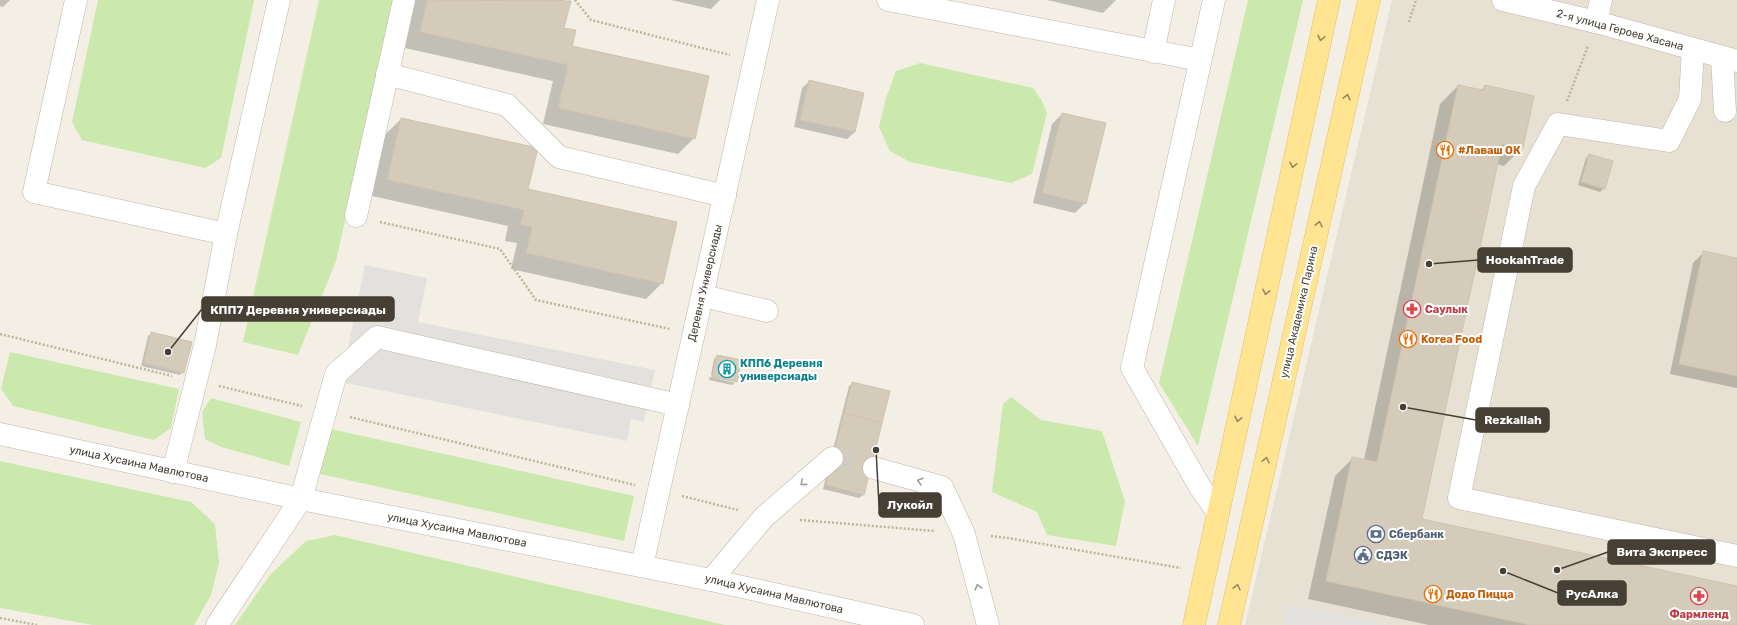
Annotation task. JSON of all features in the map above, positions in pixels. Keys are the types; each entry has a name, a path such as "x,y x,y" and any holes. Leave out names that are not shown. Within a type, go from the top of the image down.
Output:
{"main road":[{"path":"1194,625 1329,0"},
{"name":"улица Академика Парина","path":"1229,625 1369,0"}],"street":[{"path":"76,0 34,192 226,234"},
{"path":"173,472 205,345 226,234 279,0"},
{"path":"356,216 404,0"},
{"name":"Деревня Универсиады","path":"642,566 768,0"},
{"path":"888,0 1200,60"},
{"path":"1153,52 1164,0"},
{"path":"1214,0 1132,368 1200,487 1218,513"},
{"name":"2-я улица Героев Хасана","path":"1503,0 1596,22 1730,59"},
{"path":"1596,22 1601,0"},
{"path":"1693,49 1690,99 1669,141 1558,124 1524,186 1459,498 1737,556"},
{"path":"1725,111 1730,59"},
{"path":"387,74 507,105 559,157 725,196"},
{"path":"703,296 768,311"},
{"path":"217,625 301,499 336,374 377,337 678,405"},
{"name":"улица Хусаина Мавлютова","path":"0,434 301,499 711,580 913,625"},
{"path":"711,580 764,517 832,458"},
{"path":"874,468 942,487 964,534 988,625"}],"path":[{"path":"575,0 591,20 755,61"},
{"path":"1409,22 1416,0"},
{"path":"1558,124 1596,22"},
{"path":"356,216 500,249 536,300 694,334"},
{"path":"0,334 122,365 325,411 659,490 764,517 1008,538 1188,569"},
{"path":"0,618 37,625"}],"shaded area":[{"path":"1392,0 1737,0 1737,625 1245,625"},
{"path":"365,265 427,278 418,322 655,370 644,422 631,419 627,441 341,382"},
{"path":"1287,604 1393,625 1283,625"}],"green space":[{"path":"98,0 254,0 221,158 205,168 82,140 72,122"},
{"path":"319,0 395,0 336,261 298,355 243,342"},
{"path":"1248,0 1303,0 1198,446 1159,383"},
{"path":"920,63 1033,88 1042,101 1047,113 1032,174 1011,183 910,162 890,151 879,127 886,98 896,71"},
{"path":"10,352 179,389 171,428 154,440 13,406 1,389"},
{"path":"1011,397 1041,420 1102,431 1125,501 1116,546 1047,535 1037,512 992,492 1003,404"},
{"path":"211,398 301,422 289,466 221,447 205,439 202,412"},
{"path":"326,428 634,496 624,541 316,473"},
{"path":"0,461 191,502 215,524 219,563 211,595 194,625 93,625 0,608"},
{"path":"335,535 725,625 235,625 269,576 306,541"}],"building":[{"path":"427,0 571,1 564,28 576,30 572,46 709,76 695,139 558,108 568,65 420,32"},
{"path":"809,80 864,93 855,132 800,120"},
{"path":"1458,85 1483,90 1485,85 1534,96 1523,148 1502,144 1422,519 1737,586 1737,625 1530,625 1326,581 1352,457 1377,462"},
{"path":"1062,113 1106,123 1086,204 1042,193"},
{"path":"401,118 538,148 528,189 677,222 663,284 526,253 532,227 520,225 524,210 387,180"},
{"path":"1589,154 1613,161 1605,189 1581,182"},
{"path":"1703,251 1737,258 1737,376 1679,364"},
{"path":"151,332 192,342 184,373 144,363"},
{"name":"КПП6 Деревня универсиады","path":"717,355 742,360 737,382 712,377"},
{"path":"852,382 890,391 882,423 844,413"},
{"path":"844,413 882,423 864,495 826,485"}],"tunnel":[{"path":"832,458 874,468"}],"place":[{"name":"#Лаваш ОК","path":"1445,150"},
{"name":"HookahTrade","path":"1429,264"},
{"name":"Саулык","path":"1412,309"},
{"name":"Korea Food","path":"1408,339"},
{"name":"КПП7 Деревня универсиады","path":"168,352"},
{"name":"КПП6 Деревня универсиады","path":"727,369"},
{"name":"Rezkallah","path":"1403,407"},
{"name":"Лукойл","path":"876,450"},
{"name":"Сбербанк","path":"1376,534"},
{"name":"СДЭК","path":"1363,555"},
{"name":"Вита Экспресс","path":"1557,570"},
{"name":"РусАлка","path":"1503,571"},
{"name":"Додо Пицца","path":"1433,594"},
{"name":"Фармленд","path":"1699,596"}]}
